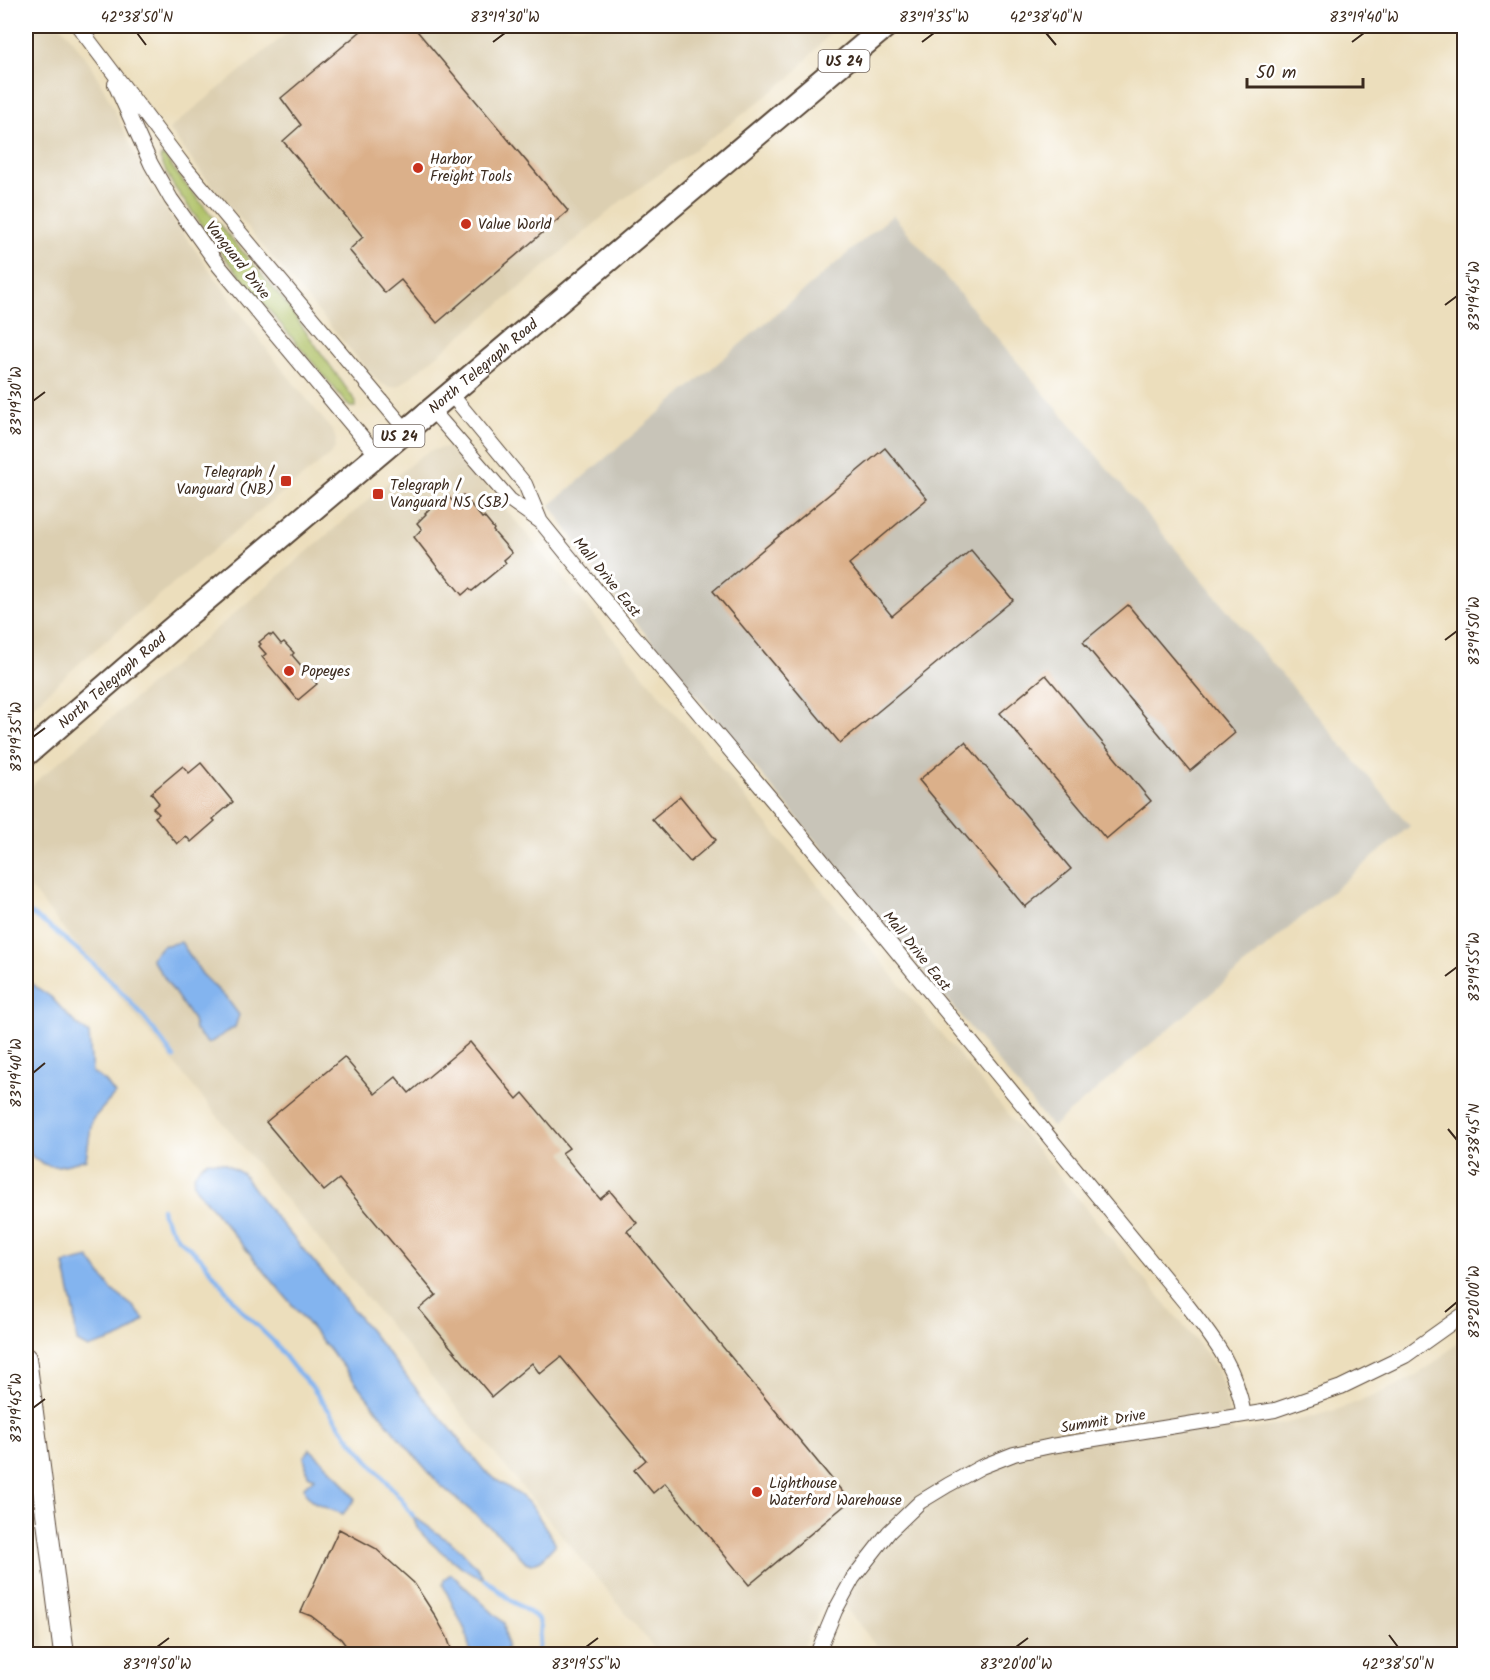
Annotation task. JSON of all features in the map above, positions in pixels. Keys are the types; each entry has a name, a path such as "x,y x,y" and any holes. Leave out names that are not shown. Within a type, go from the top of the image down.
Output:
{"main road":[{"name":"North Telegraph Road","path":"26,755 406,430 886,26"},
{"path":"26,1358 64,1654"}],"street":[{"name":"Vanguard Drive","path":"78,26 184,166 406,430"},
{"name":"Vanguard Drive","path":"106,63 151,164 171,199 219,266 377,455"},
{"name":"Mall Drive East","path":"450,393 525,484 541,522"},
{"name":"Mall Drive East","path":"431,409 510,500 541,522 1187,1305 1218,1344 1232,1370 1241,1396 1244,1415"},
{"name":"Summit Drive","path":"817,1654 835,1611 854,1578 889,1532 920,1502 981,1467 1014,1454 1051,1446 1275,1410 1341,1388 1405,1356 1464,1314"}],"shaded area":[{"path":"26,26 61,26 72,39 90,64 105,91 150,185 165,208 270,354 333,431 336,440 335,448 329,456 253,516 83,660 26,712"},
{"path":"296,26 839,26 792,76 725,128 621,201 402,384 388,387 368,371 199,170 169,129"},
{"path":"893,215 1410,826 1052,1127 606,586 550,505"},
{"path":"442,448 449,448 460,454 1207,1354 1219,1373 1224,1388 1233,1433 1287,1423 1333,1411 1376,1395 1410,1379 1433,1364 1464,1337 1464,1654 883,1654 831,1590 801,1654 659,1654 26,883 26,790 419,457"},
{"path":"26,1534 34,1557 46,1654 26,1654"}],"green space":[{"path":"164,156 284,301 356,402 355,407 350,407 227,260 173,185 160,159"}],"water":[{"path":"181,942 202,974 228,1000 239,1015 235,1027 208,1044 195,1030 193,1020 151,958 162,946"},
{"path":"26,980 51,997 73,1021 89,1034 92,1072 106,1082 115,1094 92,1120 86,1159 64,1165 50,1166 37,1161 30,1154 26,1141"},
{"path":"208,1161 224,1163 243,1174 264,1203 484,1470 531,1505 555,1542 555,1545 541,1560 531,1564 526,1562 504,1539 439,1484 395,1433 338,1360 196,1189 193,1180 195,1173"},
{"path":"89,1258 112,1290 134,1307 144,1319 126,1334 88,1348 77,1342 75,1315 64,1264"},
{"path":"310,1449 339,1477 355,1499 343,1514 319,1505 306,1493 304,1487 314,1478 308,1475 304,1457"},
{"path":"413,1516 460,1549 485,1579 469,1571 437,1548 421,1532"},
{"path":"451,1574 504,1623 507,1646 504,1654 471,1654 465,1630 443,1585 444,1579"}],"building":[{"path":"367,26 413,26 568,211 437,323 401,280 385,293 349,250 363,237 283,141 301,125 281,98"},
{"path":"885,448 927,499 849,564 892,616 971,550 1013,600 840,743 713,591"},
{"path":"463,495 482,518 484,517 512,553 504,560 506,563 472,591 469,589 462,595 414,537 422,529 417,523 437,502 439,504 448,496 454,503"},
{"path":"1128,605 1235,733 1190,771 1083,642"},
{"name":"Popeyes","path":"269,634 271,636 273,634 281,644 284,642 317,684 298,700 262,657 266,654 259,646 261,644 259,642"},
{"path":"1046,675 1151,801 1106,839 1000,713"},
{"path":"965,742 1071,869 1025,907 919,780"},
{"path":"201,763 233,802 191,842 186,836 177,844 155,817 159,814 153,808 159,803 151,793 183,766 189,773"},
{"path":"680,796 716,840 690,862 652,819"},
{"path":"470,1042 517,1099 523,1093 569,1148 562,1153 600,1199 610,1191 637,1223 627,1231 850,1501 749,1585 665,1483 653,1493 634,1470 646,1460 561,1357 540,1374 532,1363 492,1397 419,1309 436,1295 339,1179 324,1191 266,1122 344,1057 375,1094 396,1077 409,1093"},
{"path":"339,1529 375,1548 414,1583 447,1637 453,1654 352,1654 341,1639 311,1616 301,1612"}],"waterway":[{"path":"26,910 67,941 107,977 143,1016 174,1058"},
{"path":"162,1209 163,1215 178,1238 201,1258 242,1311 273,1341 413,1516"},
{"path":"485,1579 539,1621 541,1628 538,1654"}],"place":[{"name":"Harbor Freight Tools","path":"418,168"},
{"name":"Value World","path":"466,224"},
{"name":"Telegraph / Vanguard (NB)","path":"286,481"},
{"name":"Telegraph / Vanguard NS (SB)","path":"378,494"},
{"name":"Popeyes","path":"289,671"},
{"name":"Lighthouse Waterford Warehouse","path":"757,1492"}]}
